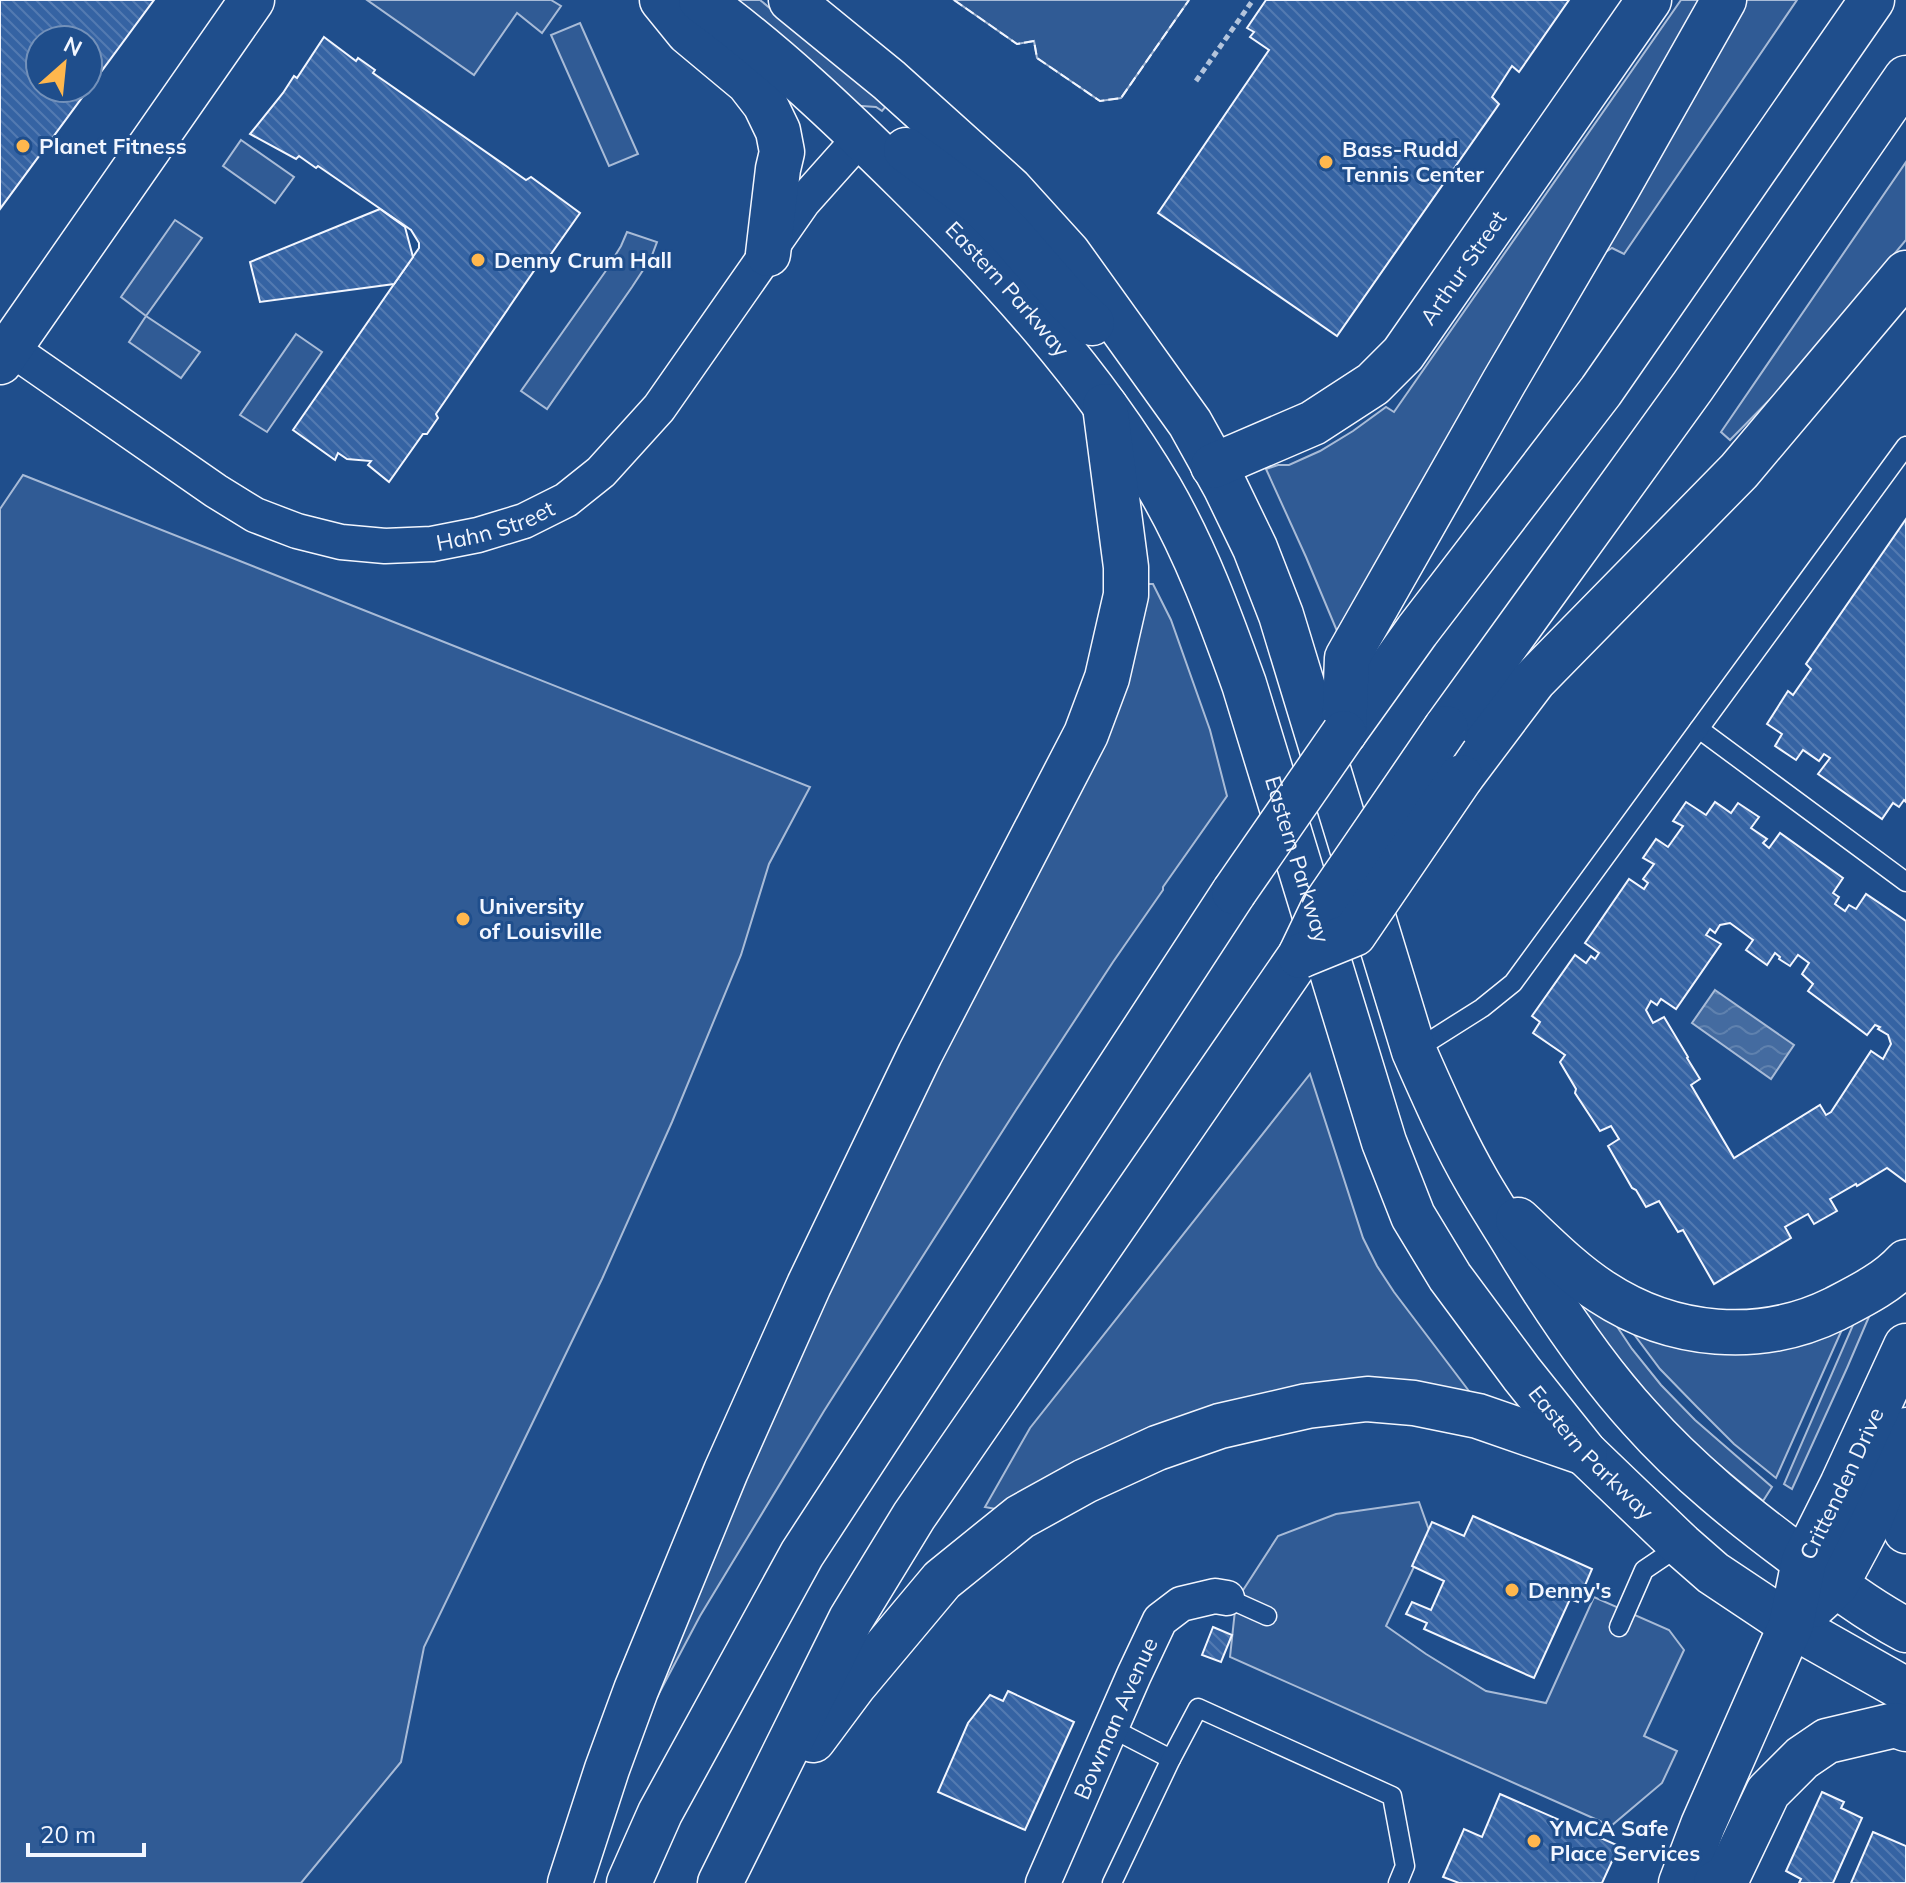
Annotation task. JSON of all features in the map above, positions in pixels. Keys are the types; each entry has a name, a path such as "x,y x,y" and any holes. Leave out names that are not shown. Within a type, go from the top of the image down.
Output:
{"main road":[{"path":"5,355 252,0"},
{"path":"662,0 688,32 748,82 765,104 778,131 782,152 768,254"},
{"name":"Eastern Parkway","path":"701,0 761,46 861,137 974,250 1085,378 1159,489 1191,546 1244,684 1384,1142 1413,1216 1459,1289 1585,1453 1681,1545 1713,1573 1791,1625 1906,1690"},
{"path":"791,0 889,80 1010,189 1068,253 1190,423 1255,548 1281,615 1414,1051 1477,1182 1552,1304 1639,1418 1689,1469 1820,1573 1906,1630"},
{"name":"Arthur Street","path":"1213,466 1313,423 1373,384 1403,354 1649,0"},
{"path":"1344,733 1347,658 1724,0"},
{"path":"629,1883 660,1813 802,1554 1198,944 1417,631 1601,391 1872,0"},
{"path":"720,1883 851,1619 914,1516 1231,1059 1300,956 1323,908 1446,728 1693,386 1906,78"},
{"path":"861,137 875,133 891,139 980,204 1069,302 1168,392"},
{"path":"1300,956 1354,934 1461,777 1534,680 1739,471 1906,273"},
{"path":"570,1883 636,1690 726,1471 809,1285 920,1054 1086,734 1107,678 1126,595 1126,567 1105,406"},
{"path":"1477,1182 1577,1274 1601,1292 1661,1321 1692,1328 1725,1334 1787,1328 1815,1319 1870,1292 1906,1262"},
{"name":"Crittenden Drive","path":"1681,1883 1703,1825 1791,1625 1820,1573 1842,1485 1906,1346"},
{"path":"745,1832 854,1685 942,1580 1020,1517 1085,1481 1157,1448 1220,1426 1307,1406 1367,1399 1414,1403 1478,1416 1585,1453"},
{"path":"1906,1432 1902,1513 1906,1531"},
{"name":"Crittenden Drive","path":"1820,1573 1869,1523 1906,1432"},
{"path":"1716,1883 1728,1876 1768,1792 1802,1758 1827,1741 1895,1725 1906,1729"}],"street":[{"name":"Hahn Street","path":"5,355 255,515 297,531 341,542 385,546 432,544 478,535 524,521 566,500 601,472 659,408 803,202 861,137"},
{"name":"Bowman Avenue","path":"1043,1883 1160,1620 1181,1604 1215,1596 1227,1598"}],"lane":[{"path":"1414,1051 1482,1008 1513,983 1906,446"},
{"path":"1699,729 1906,882"},
{"path":"1619,1627 1644,1570 1681,1545"},
{"path":"1227,1598 1267,1616"},
{"path":"1112,1883 1198,1708 1392,1796 1405,1866 1398,1883"},
{"path":"1111,1728 1171,1759"}],"path":[{"path":"1196,81 1253,0"}],"shaded area":[{"path":"367,0 551,0 561,6 542,33 517,13 474,75"},
{"path":"726,0 760,0 887,105 882,111 876,107 848,105"},
{"path":"954,0 1189,0 1121,98 1100,101 1037,58 1034,41 1017,44"},
{"path":"1681,0 1703,0 1597,190 1337,631 1266,469 1289,465 1320,451 1386,407 1394,412"},
{"path":"1743,0 1797,0 1624,254 1612,248 1601,255"},
{"path":"580,23 638,154 609,166 551,35"},
{"path":"241,140 294,177 275,203 223,166"},
{"path":"1906,162 1906,240 1784,385 1730,440 1721,432"},
{"path":"175,220 202,238 146,316 121,297"},
{"path":"627,232 657,242 651,258 547,409 521,391 605,272"},
{"path":"146,316 200,352 181,378 129,342"},
{"path":"296,334 322,352 267,432 240,415"},
{"path":"23,475 810,787 769,864 741,955 672,1122 602,1279 424,1647 401,1762 301,1883 0,1883 0,509"},
{"path":"1145,584 1153,584 1171,620 1210,730 1227,796 1016,1110 824,1411 700,1616 646,1718 692,1590"},
{"path":"1310,1074 1363,1238 1377,1266 1472,1395 1439,1387 1001,1510 985,1507 1030,1428"},
{"path":"1577,1297 1612,1319 1661,1385 1695,1420 1772,1487 1763,1501 1682,1433 1616,1355 1575,1301"},
{"path":"1871,1312 1792,1489 1784,1484 1856,1318"},
{"path":"1844,1325 1776,1478 1734,1444 1697,1407 1660,1369 1630,1329"},
{"path":"1419,1502 1430,1533 1386,1626 1486,1691 1546,1703 1594,1597 1669,1630 1684,1650 1644,1736 1677,1751 1662,1783 1611,1826 1230,1657 1236,1601 1278,1536 1336,1514"}],"water":[{"path":"1715,990 1794,1045 1771,1079 1692,1023"}],"building":[{"name":"Planet Fitness","path":"0,0 154,0 104,68 104,24 24,24 24,104 77,104 0,209"},
{"name":"Bass-Rudd Tennis Center","path":"1266,0 1569,0 1519,72 1512,66 1492,97 1499,104 1337,336 1158,213 1269,50 1250,37 1254,32 1247,28"},
{"name":"Denny Crum Hall","path":"324,37 356,61 358,58 375,70 373,73 526,180 531,177 580,213 544,264 538,265 436,414 438,418 389,482 368,465 371,461 347,459 338,453 335,460 293,430 419,248 411,230 318,166 316,168 299,156 296,159 250,134 294,76 297,78"},
{"path":"380,209 405,227 413,257 394,284 260,302 250,262"},
{"path":"1906,519 1906,802 1904,800 1899,807 1893,803 1882,819 1818,774 1830,758 1824,754 1819,761 1803,750 1796,760 1775,746 1782,734 1767,724 1788,691 1793,695 1811,669 1806,664"},
{"path":"1686,802 1706,815 1715,802 1731,813 1738,803 1759,817 1751,828 1767,839 1763,843 1769,848 1780,833 1843,878 1833,893 1839,897 1835,904 1845,911 1849,905 1856,909 1866,894 1906,921 1906,1182 1887,1168 1856,1184 1830,1199 1837,1211 1814,1224 1808,1214 1785,1227 1791,1238 1714,1284 1683,1230 1678,1232 1659,1201 1646,1207 1632,1188 1608,1146 1619,1139 1611,1126 1600,1131 1575,1093 1576,1089 1560,1062 1565,1055 1533,1033 1540,1022 1532,1016 1575,955 1586,963 1591,956 1595,959 1599,953 1585,943 1629,879 1644,889 1648,883 1643,879 1654,864 1643,858 1656,839 1668,847 1683,826 1673,821","holes":["1730,923 1753,940 1746,950 1767,965 1775,953 1790,966 1798,955 1809,963 1802,974 1813,984 1808,991 1867,1035 1875,1025 1880,1027 1878,1029 1888,1035 1891,1044 1883,1059 1871,1051 1831,1112 1826,1115 1820,1105 1734,1158 1691,1085 1700,1079 1688,1057 1664,1017 1653,1023 1646,1010 1651,1001 1657,1005 1661,999 1676,1009 1721,944 1706,935 1710,929 1715,933 1720,925"]},
{"name":"Denny's","path":"1473,1516 1592,1569 1578,1602 1570,1599 1534,1678 1424,1629 1427,1623 1406,1614 1412,1602 1431,1610 1444,1581 1412,1566 1432,1522 1464,1536"},
{"path":"1213,1627 1232,1635 1221,1662 1202,1655"},
{"path":"1008,1691 1074,1722 1025,1830 938,1792 968,1723 990,1695 1003,1701"},
{"path":"1822,1792 1844,1802 1841,1808 1862,1818 1833,1883 1799,1883 1801,1879 1786,1871"},
{"name":"YMCA Safe Place Services","path":"1500,1794 1619,1846 1602,1883 1459,1883 1443,1877 1464,1829 1482,1837"},
{"path":"1873,1832 1906,1846 1906,1883 1851,1883"}],"fence":[{"path":"954,0 1017,44 1034,41 1037,58 1100,101 1121,98 1189,0"}],"place":[{"name":"Planet Fitness","path":"23,146"},
{"name":"Bass-Rudd Tennis Center","path":"1326,162"},
{"name":"Denny Crum Hall","path":"478,260"},
{"name":"University of Louisville","path":"463,919"},
{"name":"Denny's","path":"1512,1590"},
{"name":"YMCA Safe Place Services","path":"1534,1841"}]}
